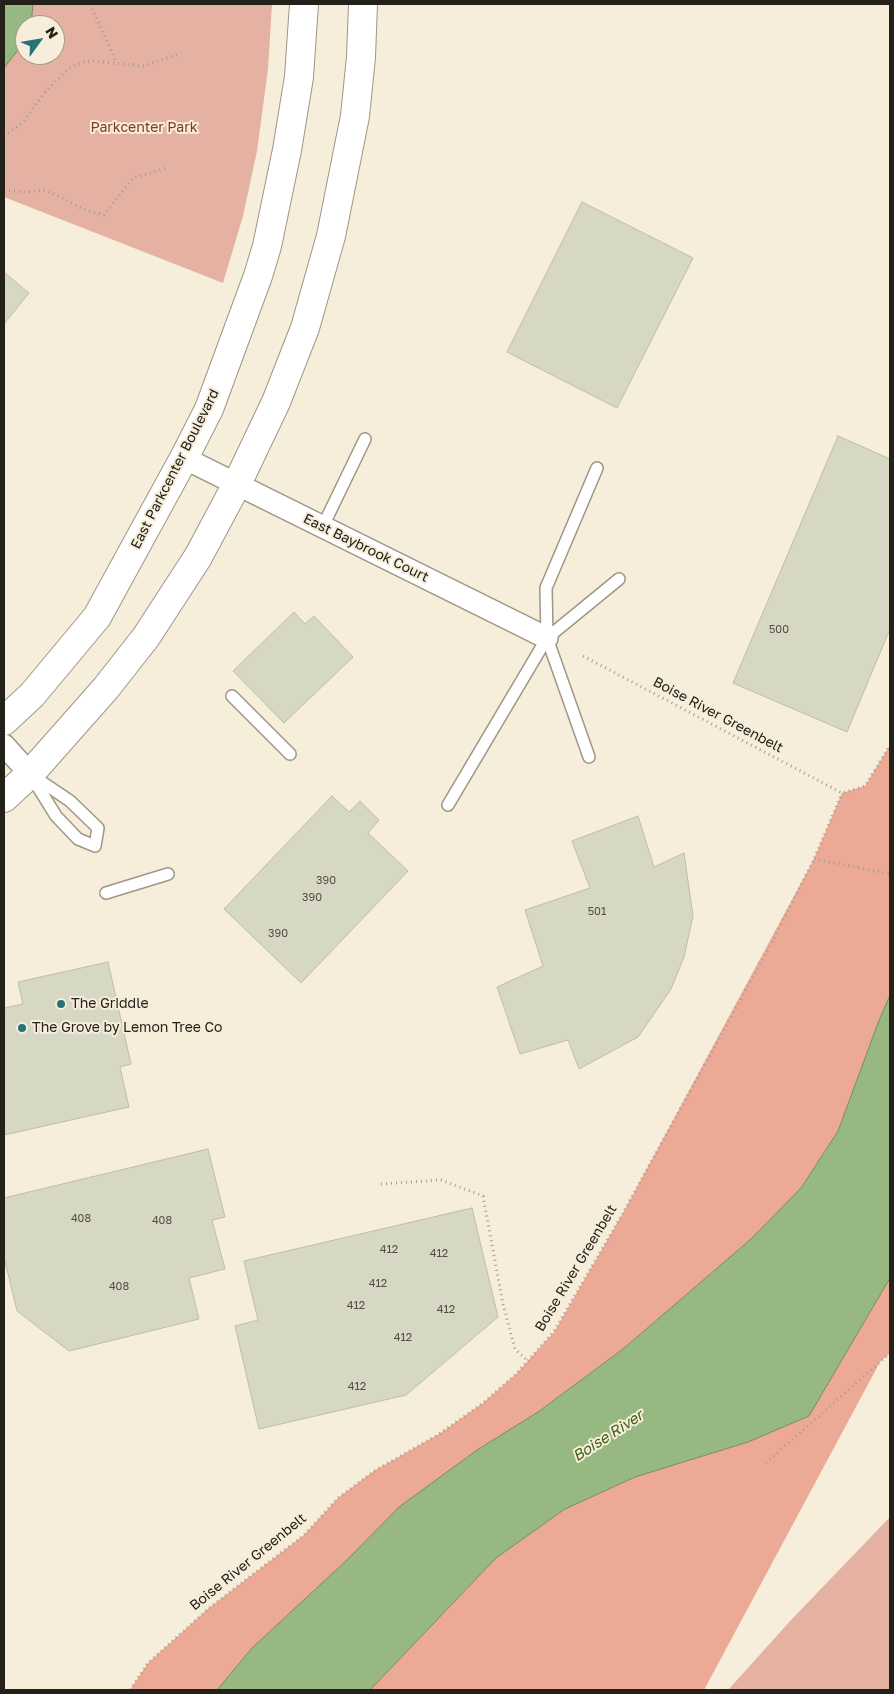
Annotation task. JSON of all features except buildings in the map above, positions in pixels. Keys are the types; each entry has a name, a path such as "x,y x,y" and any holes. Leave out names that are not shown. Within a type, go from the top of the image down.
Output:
{"main road":[{"name":"East Parkcenter Boulevard","path":"4,721 32,695 97,617 209,409 228,361 267,246 287,150 299,77 304,4"},
{"path":"4,798 30,774 106,688 146,637 198,557 237,484 276,402 305,328 332,236 355,116 361,57 363,4"}],"street":[{"name":"East Baybrook Court","path":"184,458 547,638"},
{"path":"4,745 30,774"}],"lane":[{"path":"323,526 365,439"},
{"path":"589,756 547,638 546,588 597,468"},
{"path":"448,805 547,638 619,579"},
{"path":"232,696 290,754"},
{"path":"30,774 70,801 98,828 95,846 78,839 56,816 30,774"},
{"path":"106,893 168,874"}],"path":[{"path":"90,4 117,63"},
{"path":"4,136 24,122 46,91 68,69 84,62 94,61 144,66 181,53"},
{"path":"4,190 24,192 43,190 82,209 104,216 133,178 167,168"},
{"name":"Boise River Greenbelt","path":"130,1690 155,1657 209,1608 304,1535 338,1498 374,1471 439,1434 483,1403 528,1361 554,1332 622,1213 770,944 814,859 842,793 583,656"},
{"path":"842,793 865,786 890,745"},
{"path":"814,859 890,874"},
{"path":"381,1184 441,1180 483,1196 503,1304 515,1349 528,1361"},
{"path":"766,1462 890,1352"}],"green space":[{"name":"Parkcenter Park","path":"4,4 272,4 268,69 257,151 243,216 223,283 4,197"},
{"path":"890,1517 890,1690 728,1690 792,1619"}],"shaded area":[{"path":"890,745 890,995 838,1131 801,1188 751,1239 623,1349 538,1412 477,1450 399,1507 349,1558 252,1648 217,1690 130,1690 148,1663 209,1608 304,1535 338,1498 374,1471 439,1434 483,1403 516,1374 554,1332 623,1213 814,859 842,793 865,786"},
{"path":"890,1278 890,1353 880,1362 704,1690 370,1690 496,1558 565,1509 635,1477 748,1442 809,1416"}],"water":[{"path":"4,4 33,4 32,15 15,15 15,54 4,68"},
{"name":"Boise River","path":"890,995 890,1278 809,1416 748,1442 635,1477 565,1509 496,1558 370,1690 217,1690 252,1648 349,1558 399,1507 477,1450 538,1412 623,1349 751,1239 801,1188 838,1131"}],"place":[{"name":"The Griddle","path":"61,1004"},
{"name":"The Grove by Lemon Tree Co","path":"22,1028"}]}
